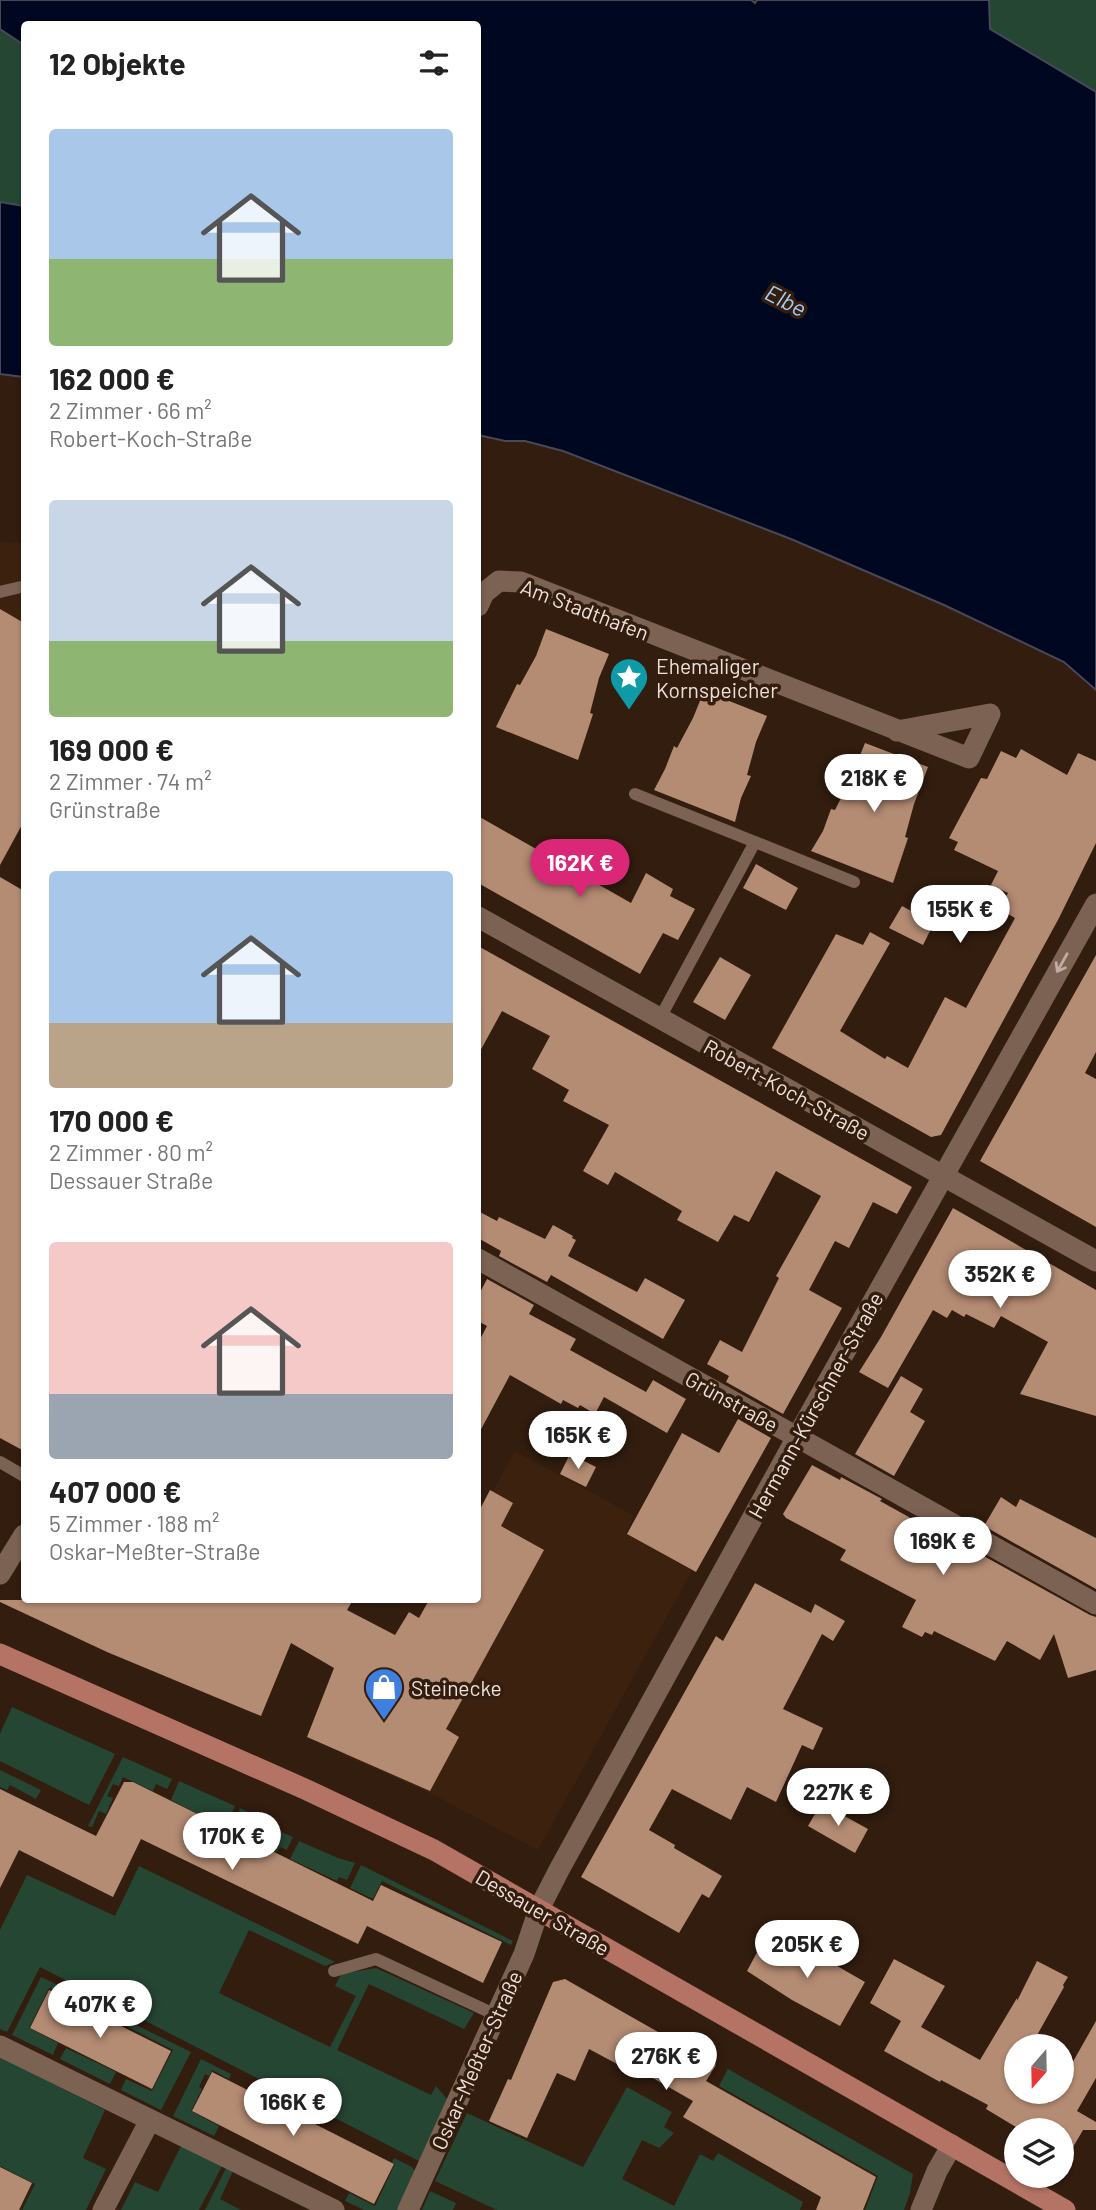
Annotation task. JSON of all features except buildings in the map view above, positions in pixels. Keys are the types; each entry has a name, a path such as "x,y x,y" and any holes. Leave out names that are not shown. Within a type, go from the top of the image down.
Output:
{"main road":[{"name":"Dessauer Straße","path":"1,1657 377,1822 434,1850 1065,2210"}],"street":[{"name":"Am Stadthafen","path":"481,600 484,593 499,581 520,582 897,732"},
{"name":"Hermann-Kürschner-Straße","path":"539,1909 797,1437 1096,904"},
{"name":"Robert-Koch-Straße","path":"481,920 1096,1261"},
{"name":"Grünstraße","path":"481,1261 1096,1604"},
{"path":"0,1574 21,1540"},
{"name":"Oskar-Meßter-Straße","path":"408,2210 524,1954 539,1909"},
{"path":"0,2046 334,2210"},
{"path":"103,2210 150,2120"},
{"path":"921,2210 937,2171 952,2145"}],"lane":[{"path":"0,592 21,586"},
{"path":"635,794 854,882"},
{"path":"660,1018 755,842"},
{"path":"0,1462 21,1474"},
{"path":"334,1971 376,1959 496,2015"}],"shaded area":[{"path":"0,542 21,543 21,828 0,868"},
{"path":"515,1451 634,1516 626,1533 692,1571 538,1850 430,1793 343,1755 429,1603 481,1603 481,1512"}],"green space":[{"path":"989,0 1096,0 1096,92 989,29"},
{"path":"0,29 21,43 21,206 0,202"},
{"path":"12,1707 115,1754 89,1805 0,1761 0,1734"},
{"path":"123,1757 172,1779 167,1789 156,1784 153,1791 123,1777 119,1786 113,1784 107,1796 113,1798 106,1814 99,1811 92,1827 88,1826"},
{"path":"0,1770 41,1790 36,1799 10,1785 7,1790 0,1787"},
{"path":"179,1781 235,1806 228,1821 217,1817 214,1822 171,1800"},
{"path":"240,1808 257,1816 270,1827 293,1837 287,1850 280,1847 277,1852 230,1830"},
{"path":"299,1841 355,1863 347,1880 339,1877 337,1881 290,1859"},
{"path":"361,1865 513,1941 511,1945 382,1881 373,1899 350,1888"},
{"path":"139,1866 335,1962 325,1966 249,1930 219,1993 330,2047 356,1996 335,1986 341,1974 376,1968 474,2013 464,2029 369,1984 337,2050 431,2095 436,2086 447,2099 419,2161 40,1967 7,2032 0,2029 0,1930 27,1875 115,1916"},
{"path":"41,1977 71,1991 68,1996 49,1988 29,2028 58,2043 53,2055 12,2035"},
{"path":"130,2022 191,2052 161,2110 121,2090 126,2079 152,2091 173,2050 128,2027"},
{"path":"66,2048 116,2072 110,2084 60,2059"},
{"path":"0,2057 105,2110 83,2158 106,2169 86,2210 22,2210 35,2184 0,2166"},
{"path":"201,2059 231,2074 229,2079 212,2070 209,2076 205,2074 199,2087 202,2089 191,2111 219,2126 214,2136 173,2116"},
{"path":"728,2069 913,2174 904,2210 865,2210 878,2176 719,2086"},
{"path":"627,2087 672,2112 664,2127 674,2133 659,2148 642,2140 622,2179 674,2206 700,2154 713,2161 718,2153 803,2202 800,2210 497,2210 435,2181 467,2113 583,2167"},
{"path":"181,2146 222,2166 199,2210 121,2210 135,2182 158,2192"},
{"path":"394,2158 412,2167 416,2173 398,2210 364,2210 345,2201 349,2193 375,2206 395,2164 392,2162"},
{"path":"226,2168 233,2171 220,2199 241,2210 205,2210"},
{"path":"430,2191 456,2203 453,2210 422,2210"}],"water":[{"name":"Elbe","path":"0,0 751,0 755,3 757,0 989,0 990,29 1096,92 1096,690 1064,662 944,605 791,539 563,451 525,441 505,441 481,436 481,21 21,21 21,43 0,29"},
{"path":"0,202 21,206 21,377 0,374"}],"place":[{"name":"Ehemaliger Kornspeicher","path":"629,711"},
{"name":"Steinecke","path":"384,1721"}]}
